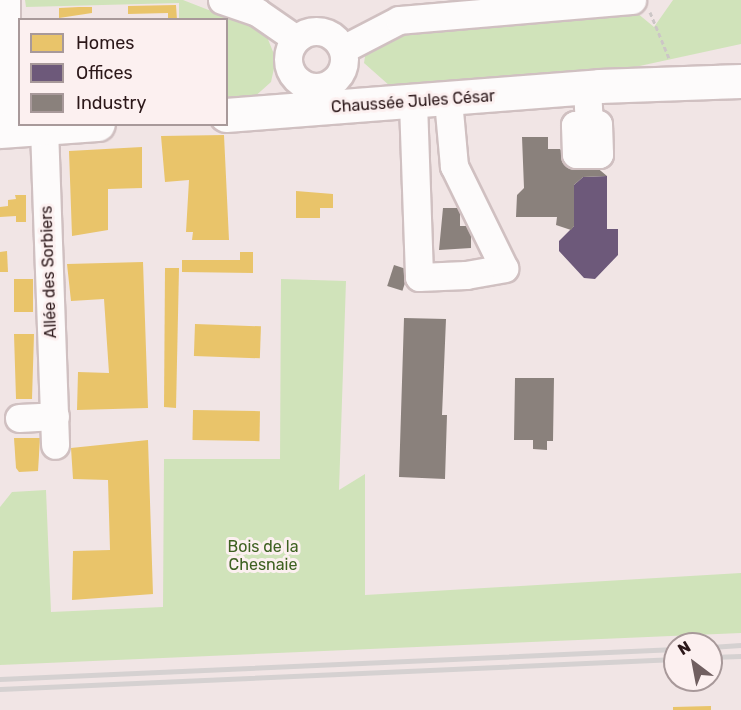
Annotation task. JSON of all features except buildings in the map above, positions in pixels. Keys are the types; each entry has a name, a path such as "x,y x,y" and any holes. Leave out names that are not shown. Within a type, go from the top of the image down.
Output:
{"main road":[{"name":"Chaussée Jules César","path":"593,87 741,61"},
{"name":"Chaussée Jules César","path":"228,115 380,106 593,87 741,81"},
{"path":"4,130 71,126"}],"street":[{"path":"4,130 6,0"},
{"path":"222,0 256,12 296,39"},
{"path":"380,106 342,61 326,32 310,31 296,39 289,52 293,75 299,82 317,87 334,81 342,61 396,10 640,5"},
{"path":"270,112 293,75"},
{"path":"589,125 593,87"},
{"path":"413,103 419,277 466,275 504,268 454,166 448,100"},
{"name":"Allée des Sorbiers","path":"44,128 55,445"},
{"path":"19,418 55,417"}],"path":[{"path":"640,5 658,27 673,73"}],"green space":[{"path":"25,0 183,0 265,32 276,59 271,82 251,100 228,102 228,18 179,18 179,3 26,7"},
{"path":"673,0 741,0 741,44 621,70 399,94 364,63 366,50 393,29 631,8 654,27"},
{"name":"Bois de la Chesnaie","path":"281,279 346,281 339,490 365,474 365,595 741,573 741,633 663,632 663,636 0,665 0,507 12,492 46,490 51,612 163,607 164,459 280,459"}],"railway":[{"path":"723,646 741,645"},
{"path":"0,679 663,650"},
{"path":"723,657 741,656"},
{"path":"0,689 663,660"}]}
